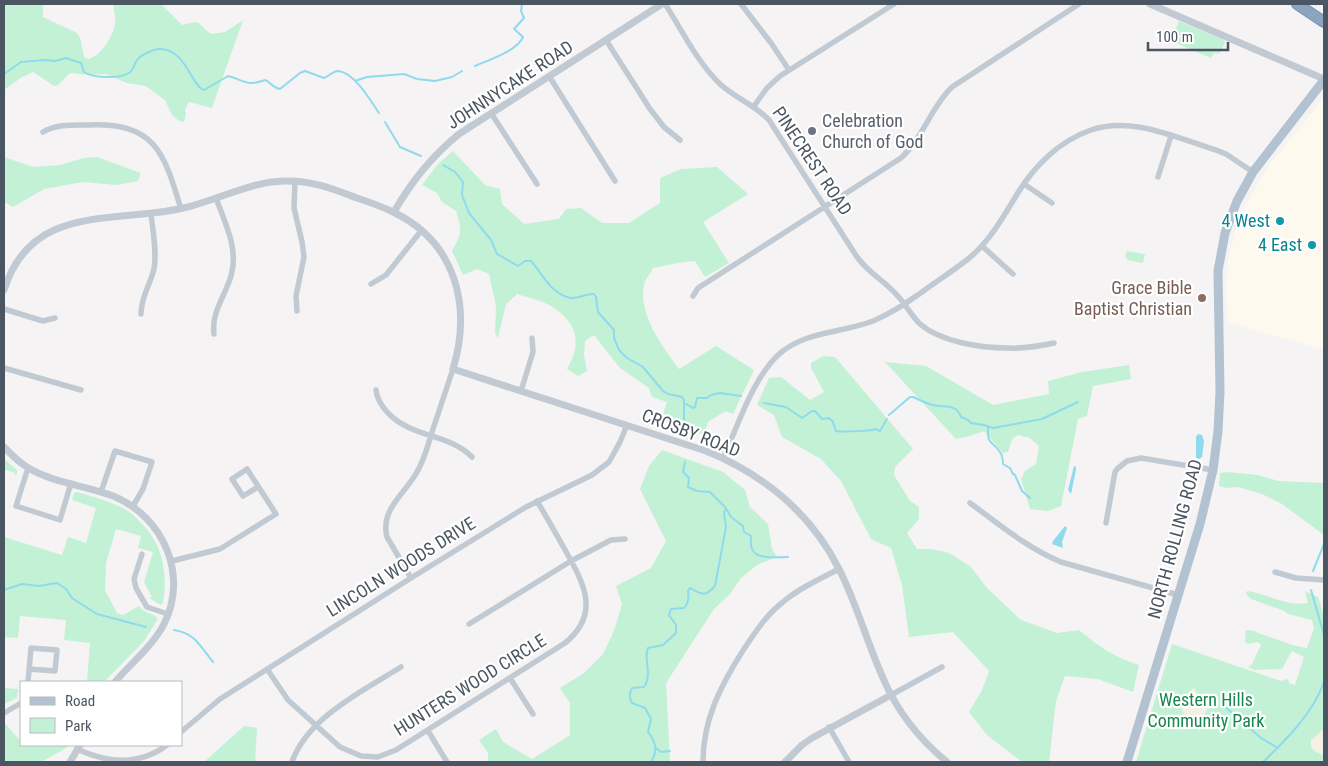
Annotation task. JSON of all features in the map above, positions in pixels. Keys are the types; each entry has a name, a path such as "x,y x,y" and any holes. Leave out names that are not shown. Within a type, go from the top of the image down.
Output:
{"highway":[{"path":"1297,4 1324,22"}],"main road":[{"name":"NORTH ROLLING ROAD","path":"1127,762 1203,514 1212,470 1218,431 1220,392 1218,271 1224,239 1244,185 1324,80"}],"street":[{"name":"JOHNNYCAKE ROAD","path":"394,212 412,183 434,156 459,134 664,4"},
{"name":"PINECREST ROAD","path":"664,4 710,73 724,87 754,106 769,120 865,268 892,290 913,316 926,328 954,340 1009,348 1054,344"},
{"path":"741,4 771,42 789,70"},
{"path":"754,106 772,82 893,4"},
{"path":"693,296 698,288 901,158 908,152 942,98 952,87 1079,4"},
{"path":"1150,4 1324,80"},
{"path":"606,40 650,109 664,127 680,140"},
{"path":"549,76 615,181"},
{"path":"491,112 537,184"},
{"path":"43,132 62,126 105,124 116,125 135,131 153,144 166,160 181,209"},
{"path":"723,458 756,384 763,372 780,353 790,346 815,336 848,329 875,320 904,304 959,266 982,246 993,233 1033,172 1052,153 1070,140 1091,130 1103,127 1124,125 1146,128 1226,154 1253,172"},
{"path":"1158,177 1171,136"},
{"path":"295,181 294,208 304,257 296,296 297,311"},
{"path":"4,290 11,271 23,254 32,244 60,227 90,219 151,214 181,209 262,183 295,181 326,186 394,212 420,231 438,249 446,262 458,292 462,330 453,369 417,473 386,518 385,530 387,537 411,578"},
{"path":"1024,184 1052,203"},
{"path":"214,334 214,318 230,276 234,255 216,198"},
{"path":"141,314 142,300 155,260 151,214"},
{"path":"371,284 386,275 420,231"},
{"path":"982,246 1013,274"},
{"path":"4,309 43,321 55,318"},
{"path":"521,391 533,352 532,338"},
{"path":"4,368 81,390"},
{"name":"CROSBY ROAD","path":"453,369 723,458 760,479 792,504 818,534 839,569 883,679 891,694 909,724 946,762"},
{"path":"376,390 380,403 406,428 460,447 472,457"},
{"name":"LINCOLN WOODS DRIVE","path":"182,731 209,707 411,578 537,501 584,480 600,469 609,462 627,425"},
{"path":"4,447 28,468 101,492 133,506 146,517 166,544 172,561 174,583 168,614 153,642 116,681"},
{"path":"101,492 115,451 152,462 143,489 133,506"},
{"path":"1106,523 1115,472 1117,468 1127,461 1141,458 1212,470"},
{"path":"28,468 16,506 60,520 71,483"},
{"path":"172,561 220,549 276,514 247,469 232,479 243,496 258,487"},
{"name":"HUNTERS WOOD CIRCLE","path":"267,669 288,700 347,751 370,757 386,754 428,730 566,643 579,630 586,613 586,595 580,577 537,501"},
{"path":"970,503 1031,548 1050,558 1178,595"},
{"path":"469,624 571,561 610,540 625,539"},
{"path":"142,554 134,579 136,588 147,607 168,614"},
{"path":"703,762 705,737 712,708 725,678 757,629 792,594 839,569"},
{"path":"1275,572 1302,579 1324,580"},
{"path":"28,681 29,669 31,648 57,650 55,671 29,669"},
{"path":"292,762 298,750 317,726 336,708 401,667"},
{"path":"785,762 802,745 829,727 942,667"},
{"path":"510,678 533,714"},
{"path":"4,713 20,704"},
{"path":"829,727 850,762"},
{"path":"428,730 448,762"},
{"path":"70,762 78,747 96,758 130,761 145,760 166,746"}],"shaded area":[{"path":"1324,100 1324,348 1317,348 1227,322 1226,291 1228,259 1245,206 1267,168 1321,101"}],"green space":[{"path":"4,4 43,4 43,17 77,33 85,58 89,59 102,50 112,34 115,21 114,4 161,4 182,25 198,23 212,34 225,32 243,20 212,108 189,102 185,110 184,122 179,121 172,115 165,100 146,86 127,83 106,74 70,73 58,85 54,86 33,72 22,77 4,90"},
{"path":"1179,21 1224,40 1225,43 1219,54 1214,53 1211,58 1171,41"},
{"path":"453,151 485,185 500,189 502,204 524,224 559,219 566,209 581,208 602,223 629,223 660,203 660,178 681,169 717,167 748,194 703,222 729,263 705,277 695,261 653,268 645,283 643,296 648,319 653,330 679,369 716,346 754,370 733,414 726,411 709,421 703,434 661,421 667,402 652,397 649,388 620,368 594,335 585,341 584,355 587,371 578,376 567,369 576,344 573,328 569,321 546,303 517,294 506,304 498,338 495,333 496,306 489,274 477,269 463,275 452,251 460,232 456,211 442,202 437,193 422,185 437,165"},
{"path":"4,157 33,167 60,165 84,158 97,157 141,173 138,181 116,185 83,182 44,189 13,207 4,202"},
{"path":"1127,251 1145,254 1143,263 1127,260 1125,257"},
{"path":"823,356 835,357 913,449 895,467 894,475 910,501 919,507 919,519 907,533 917,549 932,549 949,553 970,566 987,588 1021,620 1057,633 1079,630 1107,651 1139,665 1133,692 1098,679 1065,676 1056,701 1049,762 1022,762 987,735 969,712 982,690 989,671 953,632 909,637 902,585 891,548 871,539 841,481 821,459 782,437 774,415 757,405 769,378 781,377 810,400 824,392 811,368 811,363"},
{"path":"885,362 926,366 993,405 1049,394 1048,381 1082,372 1129,365 1131,379 1093,386 1087,416 1078,419 1061,506 1048,511 1030,509 1021,479 1025,471 1036,464 1039,446 1030,438 1018,435 1012,439 1008,452 1003,453 984,431 956,439"},
{"path":"662,450 723,472 745,490 750,507 768,524 772,549 777,557 757,565 741,578 729,595 714,609 666,683 670,762 488,762 488,753 479,740 496,729 503,742 532,759 570,735 570,703 560,688 584,673 603,654 614,631 622,604 616,586 651,568 666,541 640,489 649,466"},
{"path":"4,459 17,470 17,475 4,469"},
{"path":"1220,473 1258,475 1278,481 1324,483 1324,535 1282,504 1262,494 1238,487 1227,488 1219,486"},
{"path":"77,492 110,502 133,515 154,540 159,549 164,570 164,592 161,605 149,598 152,597 144,582 153,552 138,548 141,536 116,529 106,563 105,590 117,613 123,615 139,606 158,619 144,641 105,681 87,681 90,643 64,640 66,620 20,616 18,638 4,637 4,537 62,555 68,537 86,543 96,508 72,500 74,493"},
{"name":"Western Hills Community Park","path":"1247,591 1285,602 1300,604 1308,603 1305,591 1318,597 1324,616 1324,762 1136,762 1172,644 1281,681 1288,679 1289,683 1295,685 1304,657 1292,651 1282,669 1254,670 1248,667 1252,664 1261,645 1258,642 1248,644 1245,642 1246,630 1307,648 1314,628 1312,620 1288,614 1251,599 1246,594"},
{"path":"4,688 18,689 17,698 4,704"},
{"path":"4,722 20,741 20,746 68,747 41,762 4,762"},
{"path":"244,726 257,728 255,762 204,762"}],"sand":[{"path":"1195,688 1196,692 1210,704 1205,714 1194,719 1184,714 1180,706 1192,689"},
{"path":"1324,729 1324,755 1314,751 1311,746 1311,740"}],"water":[{"path":"1198,434 1202,435 1204,441 1202,457 1199,459 1196,458 1196,437"},
{"path":"1074,466 1076,470 1071,494 1068,490"},
{"path":"1065,526 1067,528 1062,542 1063,548 1052,544 1053,541"}],"waterway":[{"path":"475,66 509,51 520,42 523,37 514,29 524,18 521,11 522,4"},
{"path":"4,74 21,62 55,61 66,58 81,63 84,72 88,74 100,77 113,77 131,72 137,60 142,56 161,49 177,55 204,90 228,76 250,83 265,80 280,89 305,71 324,78 338,71 350,76 362,88 379,113"},
{"path":"355,81 367,77 404,74 417,79 435,81 452,77 462,71"},
{"path":"385,122 400,147 421,156"},
{"path":"443,165 455,172 463,182 462,195 469,213 491,240 497,254 518,266 525,261 531,261 552,288 564,296 574,298 594,294 598,312 614,330 614,338 619,350 627,358 643,367 663,391 682,397 684,400 684,428"},
{"path":"686,404 693,408 697,398 707,398 720,393 741,396"},
{"path":"889,415 910,397 913,397 933,405 953,408 961,417 971,423 993,428 1042,419 1078,402"},
{"path":"764,403 786,407 802,418 815,411 822,419 829,418 833,422 836,431 876,429 880,431 887,419"},
{"path":"988,427 989,440 1001,453 1003,464 1010,468 1022,491 1030,498"},
{"path":"651,762 655,750 653,739 648,732 651,719 645,708 632,703 630,692 632,688 644,687 647,682 648,648 663,645 676,633 676,625 669,615 671,609 684,608 686,606 690,588 703,594 715,586 726,527 724,513 726,508 710,492 697,491 688,487 689,478 683,472 685,462"},
{"path":"727,510 731,517 743,526 744,532 751,536 751,546 754,553 768,557 788,557"},
{"path":"1313,571 1324,544"},
{"path":"4,590 22,584 39,586 57,583 66,589 72,598 97,614 146,627"},
{"path":"1311,590 1324,635"},
{"path":"174,630 192,637 213,662"},
{"path":"1263,762 1290,735 1306,715 1324,682"},
{"path":"1223,705 1261,738 1278,748"},
{"path":"656,748 661,752 670,751"}],"place":[{"name":"Celebration Church of God","path":"812,131"},
{"name":"4 West","path":"1280,221"},
{"name":"4 East","path":"1312,245"},
{"name":"Grace Bible Baptist Christian","path":"1202,298"}]}
